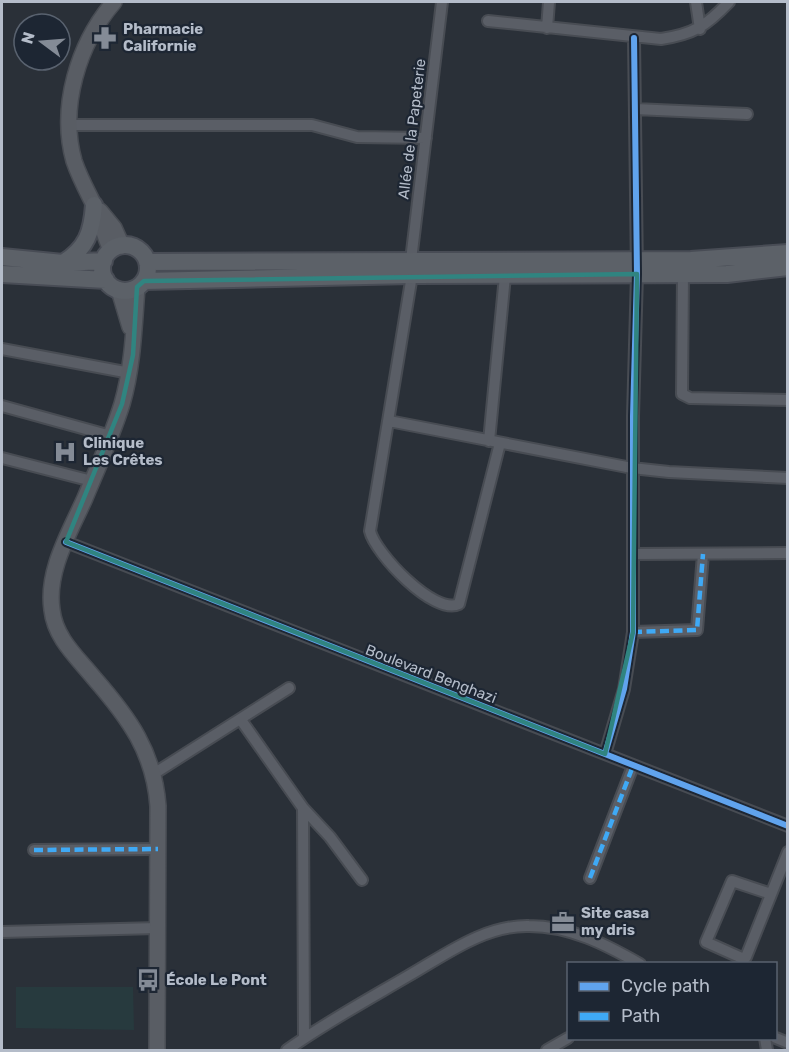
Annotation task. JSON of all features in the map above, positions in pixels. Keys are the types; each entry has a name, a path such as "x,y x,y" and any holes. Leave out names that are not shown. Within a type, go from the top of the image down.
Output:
{"main road":[{"path":"114,2 93,30 78,67 70,95 69,125 74,159 94,205 108,220 112,252 103,270 113,285 133,339"},
{"path":"63,263 77,254 88,239 94,205"},
{"path":"2,257 63,263 112,252 138,249 147,262 141,284 130,373 111,436 66,542 50,592 57,631 131,724 143,744 154,773 158,849 157,1050"},
{"path":"2,274 113,285 411,268 505,276 788,253"},
{"path":"147,262 411,268 637,267 684,274 727,274 788,267"}],"street":[{"name":"Allée de la Papeterie","path":"442,2 411,268 389,422 371,523 371,537 421,594 448,605 456,606 461,600 500,443"},
{"path":"547,28 549,2"},
{"path":"696,2 700,29"},
{"path":"489,21 634,38 661,39 686,36 700,29 729,2"},
{"path":"605,754 624,689 633,632 632,468 637,267 634,38"},
{"path":"635,109 747,114"},
{"path":"69,125 312,125 348,136 426,138"},
{"path":"684,274 682,394 690,398 788,400"},
{"path":"489,441 505,276"},
{"path":"2,349 130,373"},
{"path":"2,406 111,436"},
{"path":"389,422 632,468 788,478"},
{"path":"2,458 92,481"},
{"name":"Boulevard Benghazi","path":"66,542 788,826"},
{"path":"633,554 788,553"},
{"path":"633,632 697,630 703,554"},
{"path":"154,773 289,688"},
{"path":"241,720 303,808 330,837 362,880"},
{"path":"590,878 633,766"},
{"path":"303,808 304,1038"},
{"path":"34,850 158,849"},
{"path":"771,894 732,881 705,942 744,959 771,894 788,852"},
{"path":"286,1050 476,938 508,927 529,926 567,930 602,943 638,962"},
{"path":"2,932 158,928"},
{"path":"547,1050 567,1039"}],"highlighted area":[{"path":"637,274 633,632 605,754 66,542 122,404 133,355 137,287 144,281"}],"green space":[{"path":"16,987 133,987 134,1030 16,1028"}],"marked path":[{"path":"633,632 697,630 703,554"},
{"path":"590,878 633,766"},
{"path":"34,850 158,849"}],"cycle path":[{"path":"605,754 624,689 633,632 633,416 637,274 634,38"},
{"path":"66,542 788,826"}],"place":[{"name":"Pharmacie Californie","path":"105,38"},
{"name":"Clinique Les Crêtes","path":"65,452"},
{"name":"Site casa my dris","path":"563,922"},
{"name":"École Le Pont","path":"148,980"}]}
